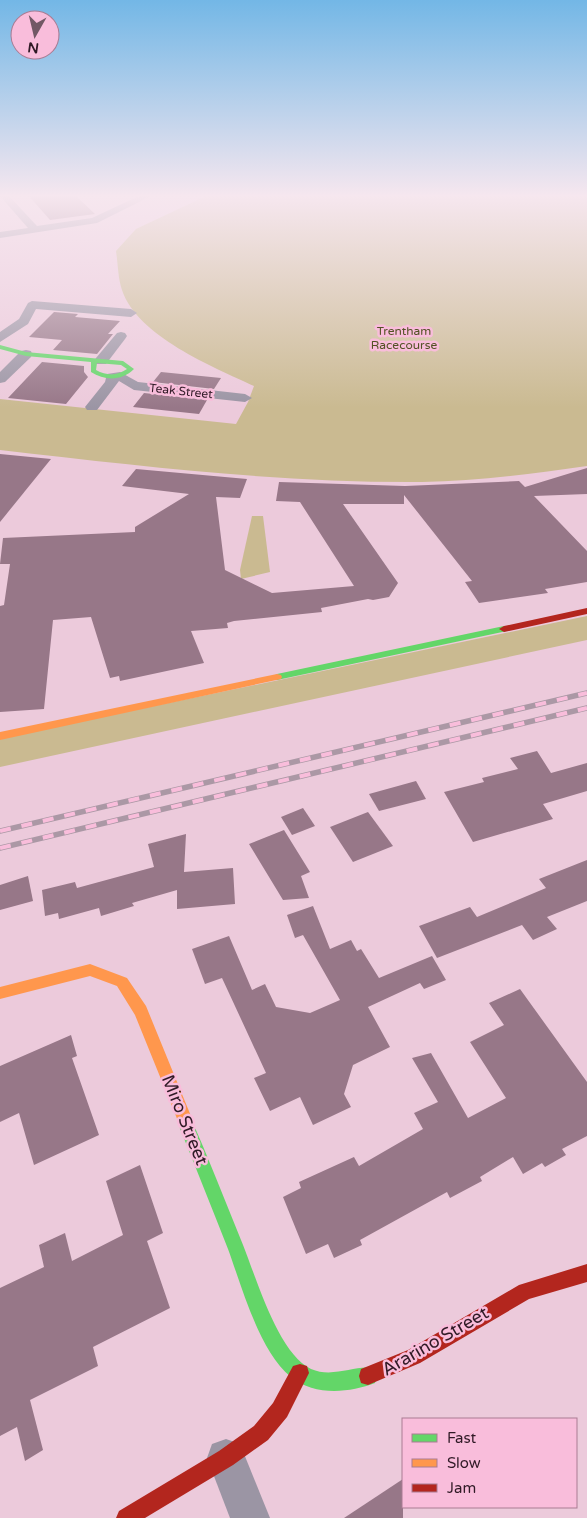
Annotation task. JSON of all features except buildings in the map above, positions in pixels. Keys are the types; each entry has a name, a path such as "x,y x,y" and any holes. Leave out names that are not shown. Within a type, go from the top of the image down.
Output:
{"street":[{"path":"0,338 24,321 32,305 131,313"},
{"path":"98,361 122,336"},
{"name":"Teak Street","path":"0,347 26,354 123,363 131,368 127,373 116,376 102,376 93,371 98,361"},
{"path":"0,378 26,354"},
{"path":"92,407 116,376"},
{"name":"Teak Street","path":"116,376 134,386 245,398"},
{"path":"0,736 587,611"},
{"name":"Miro Street","path":"0,993 90,970 122,982 141,1011 263,1316 285,1356 300,1372"},
{"name":"Ararino Street","path":"300,1372 320,1382 347,1383 379,1374 417,1355 479,1315 526,1291 587,1273"},
{"path":"126,1518 226,1458 262,1432 280,1410 300,1372"},
{"path":"226,1458 250,1518"}],"green space":[{"name":"Trentham Racecourse","path":"118,267 587,267 587,466 463,480 369,482 263,477 0,450 0,399 236,424 254,386 198,359 160,336 143,322 130,307 122,290"},
{"path":"252,516 263,516 270,572 241,579 240,570"},
{"path":"587,616 587,640 0,767 0,738"}],"railway":[{"path":"0,831 587,693"},
{"path":"0,848 587,708"}],"traffic: fast":[{"path":"0,347 26,354 123,363 131,369 122,375 107,377 93,371 94,360"},
{"path":"277,677 504,629"},
{"path":"185,1121 262,1315 270,1333 289,1363 299,1372 316,1380 342,1382 368,1376"}],"traffic: slow":[{"path":"0,736 277,677"},
{"path":"0,993 90,970 122,982 141,1011 185,1121"}],"traffic: jam":[{"path":"504,629 587,611"},
{"path":"368,1376 414,1357 525,1291 587,1273"},
{"path":"126,1518 226,1458 261,1433 280,1410 300,1373"}]}
